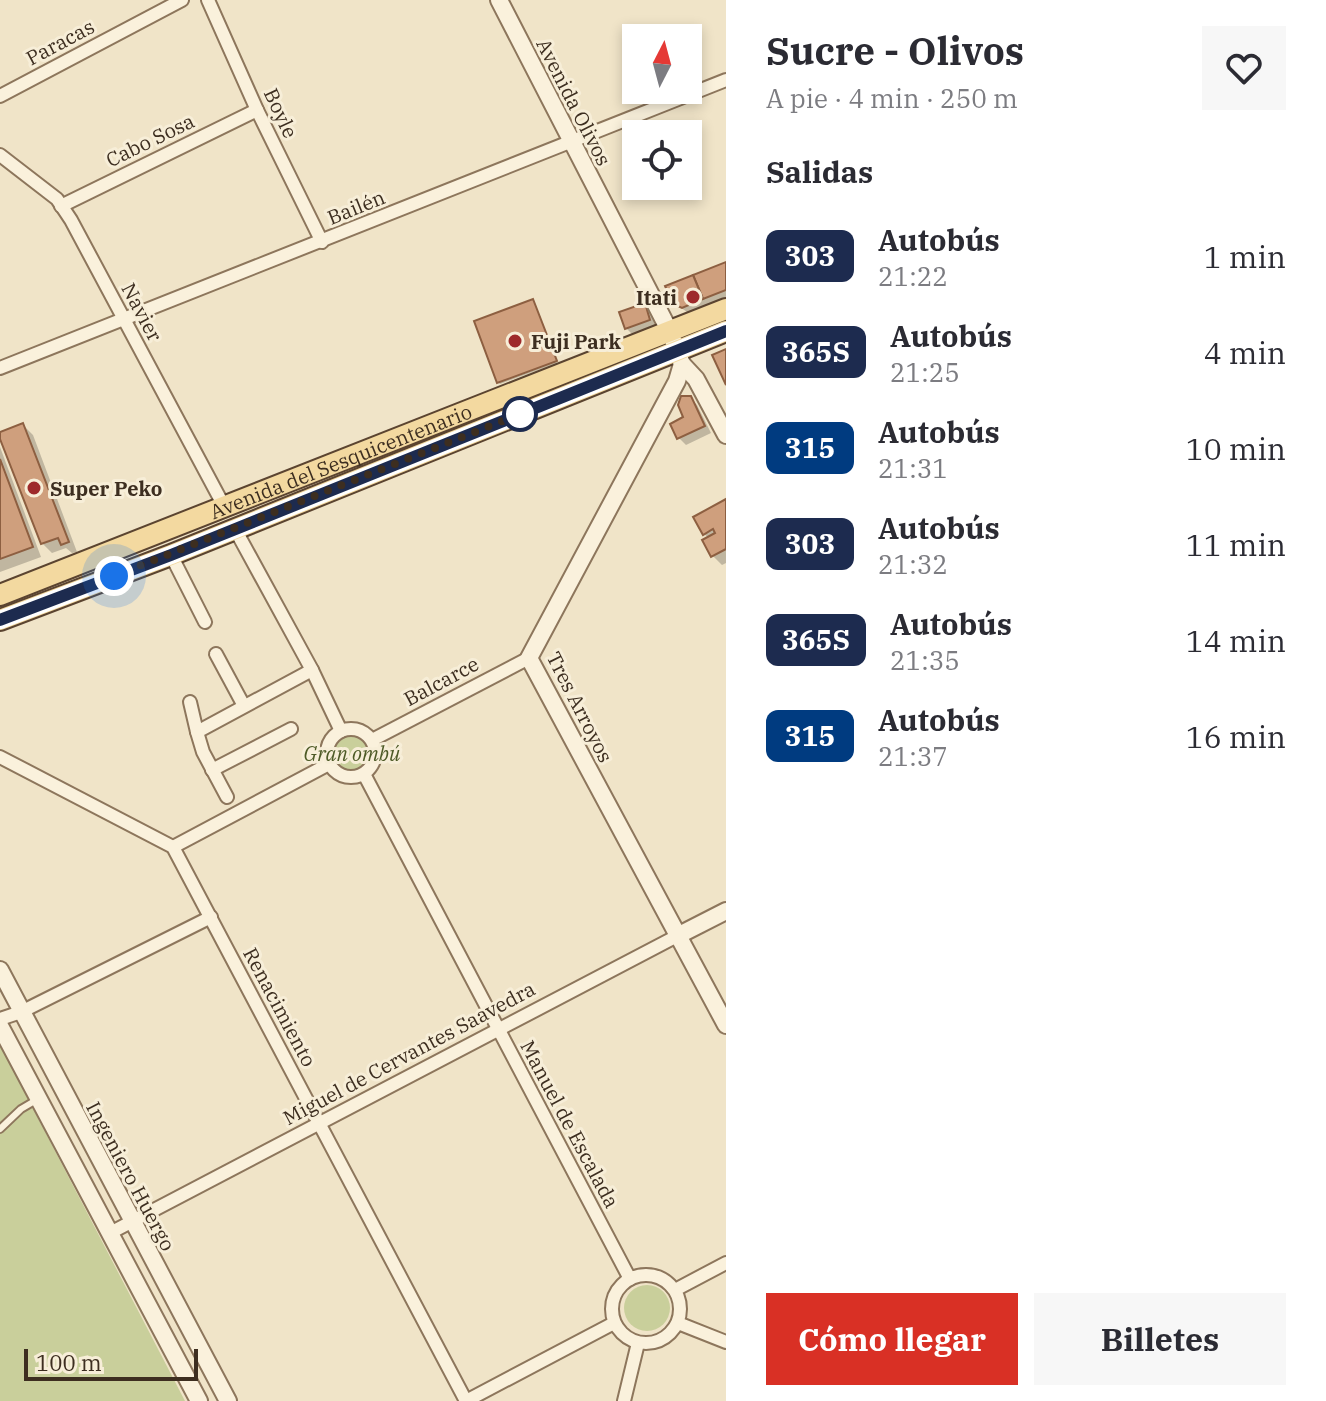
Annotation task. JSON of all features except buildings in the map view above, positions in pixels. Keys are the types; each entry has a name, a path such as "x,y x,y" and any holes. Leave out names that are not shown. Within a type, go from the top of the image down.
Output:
{"main road":[{"name":"Avenida del Sesquicentenario","path":"0,620 171,555 676,349 726,309"},
{"name":"Avenida del Sesquicentenario","path":"0,595 225,508 726,331"}],"street":[{"name":"Paracas","path":"0,96 182,0"},
{"name":"Boyle","path":"208,0 257,110 322,242"},
{"name":"Avenida Olivos","path":"499,0 676,349 726,435"},
{"name":"Bailén","path":"0,368 726,80"},
{"name":"Cabo Sosa","path":"61,206 257,110"},
{"name":"Navier","path":"0,155 45,189 61,206 225,508"},
{"name":"Tres Arroyos","path":"676,349 677,381 529,658 726,1025"},
{"path":"235,529 312,670 341,731"},
{"path":"171,555 205,622"},
{"path":"216,654 244,706"},
{"name":"Balcarce","path":"372,740 529,658"},
{"path":"197,732 312,670"},
{"path":"190,702 197,732 227,797"},
{"path":"212,770 291,729"},
{"path":"355,729 372,740 376,755 374,763 364,774 345,777 329,764 330,742 341,731 355,729"},
{"path":"0,757 173,847 329,764"},
{"name":"Manuel de Escalada","path":"364,774 630,1279"},
{"name":"Renacimiento","path":"173,847 466,1401"},
{"name":"Miguel de Cervantes Saavedra","path":"110,1233 726,911"},
{"path":"0,1019 21,1012 211,917"},
{"name":"Ingeniero Huergo","path":"0,970 228,1401"},
{"path":"0,1026 199,1401"},
{"path":"38,1096 58,1081"},
{"path":"675,1290 726,1263"},
{"path":"650,1275 668,1283 675,1290 679,1300 678,1323 661,1340 638,1343 628,1339 614,1323 612,1302 622,1284 630,1279 650,1275"},
{"path":"466,1401 614,1323"},
{"path":"678,1323 726,1342"},
{"path":"624,1401 638,1343"}],"lane":[{"path":"0,1129 38,1096"}],"green space":[{"name":"Gran ombú","path":"352,732 367,738 373,753 367,768 352,774 337,768 331,753 337,738"},
{"path":"0,1045 185,1401 0,1401"},
{"path":"647,1285 663,1292 670,1308 663,1324 647,1331 631,1324 624,1308 631,1292"}],"bus line":[{"name":"303","path":"0,620 171,555 726,331"}],"place":[{"name":"Itati","path":"693,297"},
{"name":"Fuji Park","path":"515,341"},
{"name":"Super Peko","path":"34,488"}],"route":[{"path":"114,576 520,414"}]}
